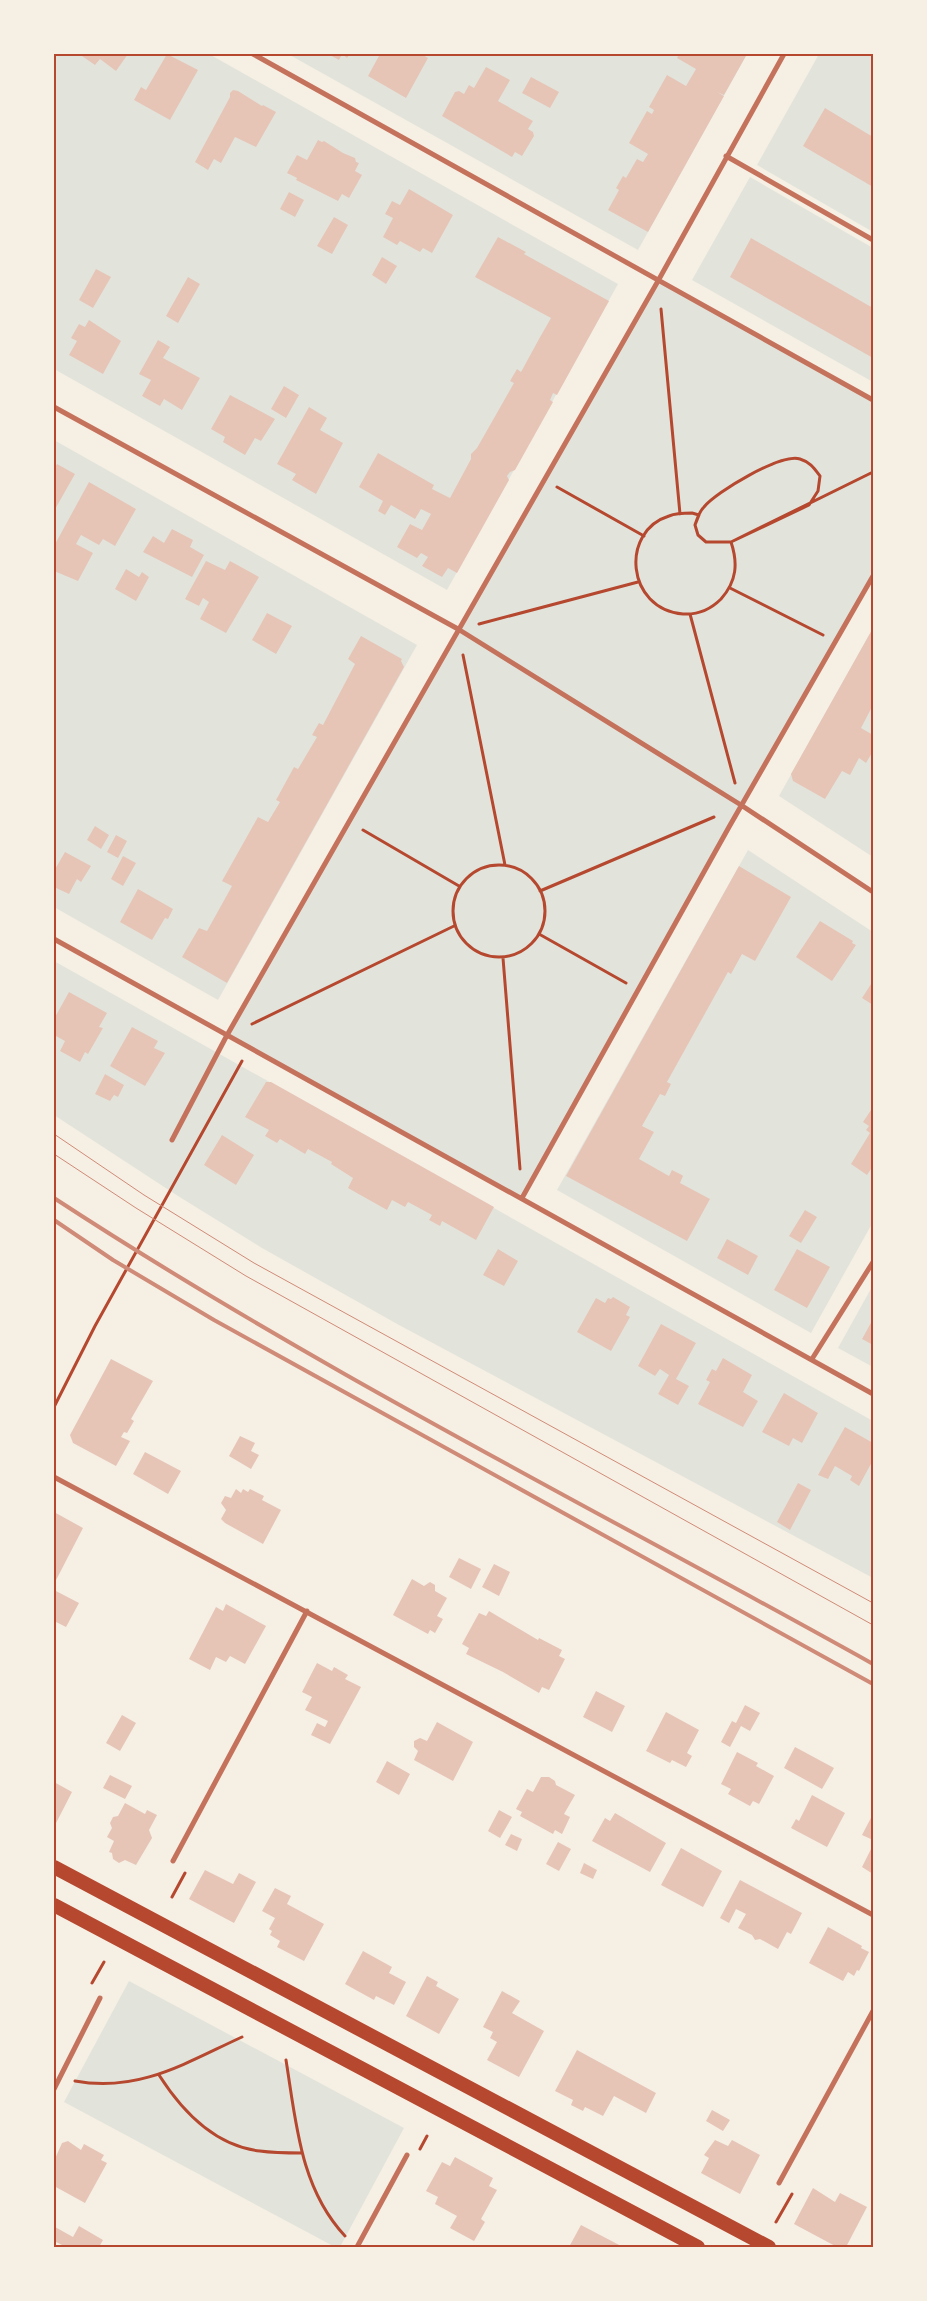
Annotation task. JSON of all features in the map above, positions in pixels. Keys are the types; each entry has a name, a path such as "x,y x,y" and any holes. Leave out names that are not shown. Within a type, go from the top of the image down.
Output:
{"highway":[{"path":"54,1867 769,2247"},
{"path":"54,1905 698,2247"}],"street":[{"path":"253,54 873,400"},
{"path":"172,1140 226,1036 658,281 784,54"},
{"path":"726,156 873,240"},
{"path":"54,407 458,629 742,806 873,892"},
{"path":"522,1198 873,576"},
{"path":"54,939 249,1050 522,1198 873,1394"},
{"path":"812,1360 873,1262"},
{"path":"54,1477 873,1915"},
{"path":"173,1861 307,1611"},
{"path":"54,2088 100,1998"},
{"path":"778,2183 873,2011"},
{"path":"357,2247 407,2155"}],"path":[{"path":"658,281 680,514"},
{"path":"809,505 818,491 820,476 812,465 798,458 783,459 720,493 704,506 694,525 698,535 706,542 731,542 809,505 873,472"},
{"path":"544,479 644,536"},
{"path":"698,515 692,513 668,516 654,524 644,536 637,550 635,566 638,582 646,596 659,606 674,613 690,614 706,610 715,605 730,588 736,565 731,542"},
{"path":"505,865 458,629 638,582"},
{"path":"730,588 835,642"},
{"path":"690,614 742,806"},
{"path":"540,891 714,817"},
{"path":"348,822 459,886"},
{"path":"505,865 520,870 532,878 540,891 545,905 544,920 539,934 530,946 518,954 503,958 487,957 473,950 462,940 454,926 452,910 459,886 475,871 490,866 505,865"},
{"path":"226,1036 454,926"},
{"path":"539,934 638,990"},
{"path":"503,958 522,1198"},
{"path":"54,1408 95,1326 249,1050"},
{"path":"59,2078 104,2085 130,2083 159,2075 242,2037"},
{"path":"286,2060 302,2153 318,2201 350,2241"},
{"path":"159,2075 184,2110 218,2136 238,2146 258,2151 302,2153"},
{"path":"776,2222 794,2191 778,2183"}],"shaded area":[{"path":"54,54 209,54 618,284 447,590 54,369"},
{"path":"288,54 747,54 638,250"},
{"path":"819,54 873,54 873,232 757,165"},
{"path":"750,177 873,248 873,382 692,280"},
{"path":"658,281 873,400 873,576 522,1198 226,1037"},
{"path":"54,440 417,645 218,1000 54,907"},
{"path":"873,628 873,857 779,796"},
{"path":"748,850 873,932 873,1222 811,1333 557,1190"},
{"path":"54,961 873,1421 873,1578 399,1325 262,1248 54,1115"},
{"path":"873,1285 873,1367 838,1348"},
{"path":"129,1981 404,2128 340,2247 335,2247 64,2102"}],"building":[{"path":"79,54 128,54 116,71 100,59 95,65"},
{"path":"167,54 198,70 170,120 134,100 141,87 146,90"},
{"path":"328,54 342,54 339,60"},
{"path":"342,54 350,54 347,58"},
{"path":"380,54 421,54 428,58 406,98 368,76"},
{"path":"679,54 747,54 724,95 717,92 724,96 648,232 608,210 619,190 616,188 623,176 626,178 637,159 643,162 648,154 629,143 647,111 652,114 654,110 649,107 667,75 686,86 696,69 677,58"},
{"path":"486,67 510,80 498,101 533,121 528,129 533,132 534,136 522,156 515,152 512,157 442,116 455,92 459,91 464,94 469,85 474,88"},
{"path":"531,77 559,92 550,108 522,93"},
{"path":"233,90 276,112 256,147 235,137 221,163 214,159 208,170 195,162"},
{"path":"825,108 873,137 873,187 803,146"},
{"path":"318,140 324,141 355,158 356,162 359,163 355,171 362,175 349,198 342,194 338,201 296,180 297,178 287,173 297,155 307,160"},
{"path":"409,189 453,215 432,253 423,248 420,252 400,241 397,245 383,237 393,218 385,214 392,201 400,205"},
{"path":"289,192 304,200 295,217 280,209"},
{"path":"334,217 348,225 332,254 317,246"},
{"path":"498,237 526,252 524,254 609,301 557,395 553,393 550,400 553,402 515,470 507,476 509,480 457,573 448,568 442,577 422,566 428,557 421,553 417,558 397,547 410,524 422,530 431,514 421,509 415,519 391,505 385,515 378,511 383,501 359,487 378,453 434,485 432,489 450,498 471,459 471,454 477,448 514,383 510,381 517,369 521,372 551,318 475,277"},
{"path":"751,238 873,308 873,358 730,277"},
{"path":"382,257 397,266 386,284 372,275"},
{"path":"96,269 111,277 93,308 79,300"},
{"path":"188,277 200,284 178,323 166,316"},
{"path":"89,320 121,341 103,374 69,355 77,341 71,338 79,324 85,327"},
{"path":"158,340 170,347 163,358 200,378 182,410 164,399 160,406 142,396 151,380 139,374"},
{"path":"284,386 299,395 286,418 271,409"},
{"path":"230,395 275,419 261,441 255,438 245,455 223,442 225,437 211,429"},
{"path":"309,407 327,418 320,430 343,443 316,494 292,480 296,474 277,464"},
{"path":"57,464 75,474 54,511 54,469"},
{"path":"89,482 136,509 115,546 103,539 99,545 81,535 76,544 93,553 78,581 54,571 54,546"},
{"path":"172,529 193,540 190,547 204,555 192,577 143,552 153,536 164,543"},
{"path":"206,561 225,570 230,561 259,577 226,633 200,619 209,602 203,598 199,606 185,599"},
{"path":"126,569 139,577 142,572 149,577 136,601 115,589"},
{"path":"267,613 292,626 276,654 252,640"},
{"path":"873,628 873,705 861,728 873,735 873,751 866,763 859,758 850,775 842,771 825,799 793,781 791,774"},
{"path":"361,636 402,659 404,667 227,983 182,957 199,928 207,931 232,886 222,881 258,817 268,822 280,802 276,800 294,767 298,769 317,737 312,735 319,723 323,725 355,664 348,659"},
{"path":"95,826 109,835 101,849 87,840"},
{"path":"116,835 127,841 118,858 107,852"},
{"path":"65,852 91,866 81,882 77,879 69,894 54,887 54,871"},
{"path":"123,856 136,863 123,886 111,879"},
{"path":"739,866 791,897 755,961 742,954 731,974 728,972 667,1082 671,1084 665,1096 660,1094 642,1126 654,1132 639,1159 669,1176 672,1170 682,1175 680,1183 710,1199 687,1241 566,1176"},
{"path":"138,889 173,909 168,919 165,918 152,940 120,922"},
{"path":"820,921 853,941 852,943 856,945 832,981 796,957"},
{"path":"873,981 873,1005 862,998"},
{"path":"69,992 107,1013 99,1027 103,1028 88,1054 85,1052 80,1062 60,1051 65,1041 54,1035 54,1019"},
{"path":"132,1027 158,1041 154,1048 165,1053 145,1086 110,1066"},
{"path":"105,1074 124,1085 118,1097 114,1095 110,1101 95,1094"},
{"path":"266,1082 271,1082 494,1207 476,1240 442,1221 440,1226 429,1220 432,1215 408,1202 405,1207 392,1200 387,1210 348,1188 353,1178 331,1164 332,1162 308,1149 305,1154 280,1139 277,1143 265,1136 269,1130 245,1117"},
{"path":"873,1107 873,1170 871,1169 867,1175 851,1164 870,1133 866,1130 869,1126 863,1122"},
{"path":"222,1135 254,1155 236,1185 204,1165"},
{"path":"805,1210 817,1217 801,1243 789,1236"},
{"path":"727,1239 758,1256 748,1275 717,1258"},
{"path":"498,1249 518,1261 504,1286 483,1275"},
{"path":"797,1249 830,1267 807,1308 774,1290"},
{"path":"613,1297 630,1307 626,1315 630,1317 611,1351 577,1332 596,1298 605,1303 608,1298 611,1299"},
{"path":"873,1319 873,1345 862,1339"},
{"path":"661,1324 696,1343 676,1379 689,1386 678,1405 658,1394 669,1375 660,1369 655,1376 638,1366"},
{"path":"723,1358 752,1375 743,1392 758,1401 743,1427 698,1404 710,1382 706,1380 712,1369 716,1371"},
{"path":"111,1359 153,1381 131,1419 134,1421 127,1433 124,1432 121,1437 130,1441 116,1466 73,1443 70,1435"},
{"path":"784,1393 818,1413 802,1443 793,1438 789,1446 762,1432"},
{"path":"845,1427 873,1443 873,1460 859,1486 850,1480 852,1476 835,1466 828,1479 818,1475"},
{"path":"240,1436 255,1443 251,1451 259,1455 251,1469 229,1456"},
{"path":"145,1452 181,1471 168,1494 133,1474"},
{"path":"798,1483 811,1490 790,1530 777,1522"},
{"path":"236,1489 241,1493 243,1489 248,1492 250,1489 264,1496 262,1500 281,1510 263,1544 221,1519 226,1510 221,1503 225,1496 231,1498"},
{"path":"54,1512 83,1528 54,1584"},
{"path":"459,1558 481,1569 471,1589 449,1577"},
{"path":"494,1564 510,1572 499,1596 482,1587"},
{"path":"412,1579 424,1586 430,1582 435,1585 435,1591 447,1598 437,1616 443,1619 435,1633 430,1630 428,1634 393,1615"},
{"path":"54,1590 79,1603 66,1627 54,1621"},
{"path":"226,1604 266,1626 245,1664 230,1656 226,1662 216,1657 210,1670 189,1659 216,1607 223,1611"},
{"path":"489,1611 538,1640 539,1638 562,1650 559,1656 565,1659 549,1690 542,1687 539,1693 503,1672 466,1654 469,1648 462,1644 479,1613 486,1616"},
{"path":"317,1663 332,1671 334,1667 348,1675 345,1679 361,1687 330,1744 311,1735 317,1723 325,1727 328,1721 305,1710 312,1697 302,1692"},
{"path":"596,1691 625,1706 612,1732 583,1717"},
{"path":"745,1705 760,1713 750,1731 741,1726 730,1747 721,1742 732,1721 736,1723"},
{"path":"666,1712 699,1730 687,1753 692,1756 686,1767 672,1760 670,1763 646,1751"},
{"path":"122,1715 136,1723 120,1751 106,1743"},
{"path":"437,1722 473,1742 453,1781 414,1760 418,1751 414,1747 414,1741 420,1738 427,1741"},
{"path":"795,1747 834,1768 822,1789 784,1768"},
{"path":"737,1752 758,1763 756,1766 774,1776 759,1804 753,1801 750,1806 728,1794 731,1789 721,1784"},
{"path":"387,1761 410,1774 399,1795 376,1782"},
{"path":"110,1775 132,1786 125,1799 103,1788"},
{"path":"541,1777 549,1777 555,1781 556,1785 575,1795 564,1814 570,1817 562,1834 555,1830 553,1834 520,1816 522,1812 516,1809 527,1789 533,1792"},
{"path":"54,1782 72,1792 54,1827"},
{"path":"812,1795 845,1813 827,1847 791,1828 796,1819 799,1821"},
{"path":"125,1803 145,1814 147,1810 157,1815 149,1830 152,1838 136,1865 125,1860 119,1863 113,1859 112,1853 109,1852 114,1841 107,1837 112,1828 110,1823 113,1817 118,1816"},
{"path":"499,1810 512,1817 500,1838 488,1831"},
{"path":"615,1813 666,1843 650,1872 592,1841 605,1818 610,1821"},
{"path":"873,1814 873,1840 862,1835"},
{"path":"511,1834 522,1839 517,1851 505,1845"},
{"path":"558,1842 571,1849 559,1871 546,1864"},
{"path":"873,1845 873,1874 862,1867"},
{"path":"681,1848 722,1871 703,1907 661,1885"},
{"path":"584,1863 597,1870 593,1879 580,1873"},
{"path":"205,1870 233,1884 239,1873 256,1882 234,1923 189,1899"},
{"path":"740,1880 802,1913 791,1934 787,1932 778,1949 760,1939 755,1940 752,1935 738,1928 746,1914 736,1909 729,1923 720,1918"},
{"path":"275,1888 291,1896 287,1904 324,1924 304,1961 277,1947 280,1941 270,1935 272,1931 269,1929 275,1918 262,1911"},
{"path":"828,1927 869,1952 859,1971 857,1970 854,1976 848,1972 843,1981 809,1963"},
{"path":"363,1951 392,1967 389,1973 406,1982 394,2005 376,1996 374,2000 345,1984"},
{"path":"427,1976 438,1982 436,1986 459,1999 439,2034 406,2016"},
{"path":"502,1991 520,2001 512,2013 544,2031 519,2077 487,2060 497,2042 490,2038 493,2032 483,2027"},
{"path":"577,2050 656,2093 646,2113 614,2096 603,2116 585,2107 583,2111 571,2105 573,2100 555,2091"},
{"path":"712,2110 730,2120 723,2131 706,2121"},
{"path":"715,2140 728,2146 732,2140 760,2155 740,2194 701,2173 709,2158 704,2155"},
{"path":"68,2141 81,2150 84,2144 104,2155 101,2160 107,2163 85,2203 54,2186 54,2161 62,2143"},
{"path":"455,2157 493,2178 489,2186 497,2190 481,2219 485,2222 474,2241 450,2228 457,2216 435,2204 438,2197 426,2191 442,2162 450,2166"},
{"path":"813,2188 835,2202 840,2193 867,2207 846,2247 837,2247 794,2224"},
{"path":"581,2225 623,2247 569,2247"},
{"path":"79,2226 103,2240 99,2247 66,2247 54,2241 55,2227 73,2237"}],"tram line":[{"path":"54,1134 144,1195 254,1263 873,1603"},
{"path":"54,1154 136,1208 246,1276 873,1625"}],"railway":[{"path":"54,1198 153,1261 356,1381 873,1664"},
{"path":"54,1220 113,1260 214,1320 873,1684"}]}
